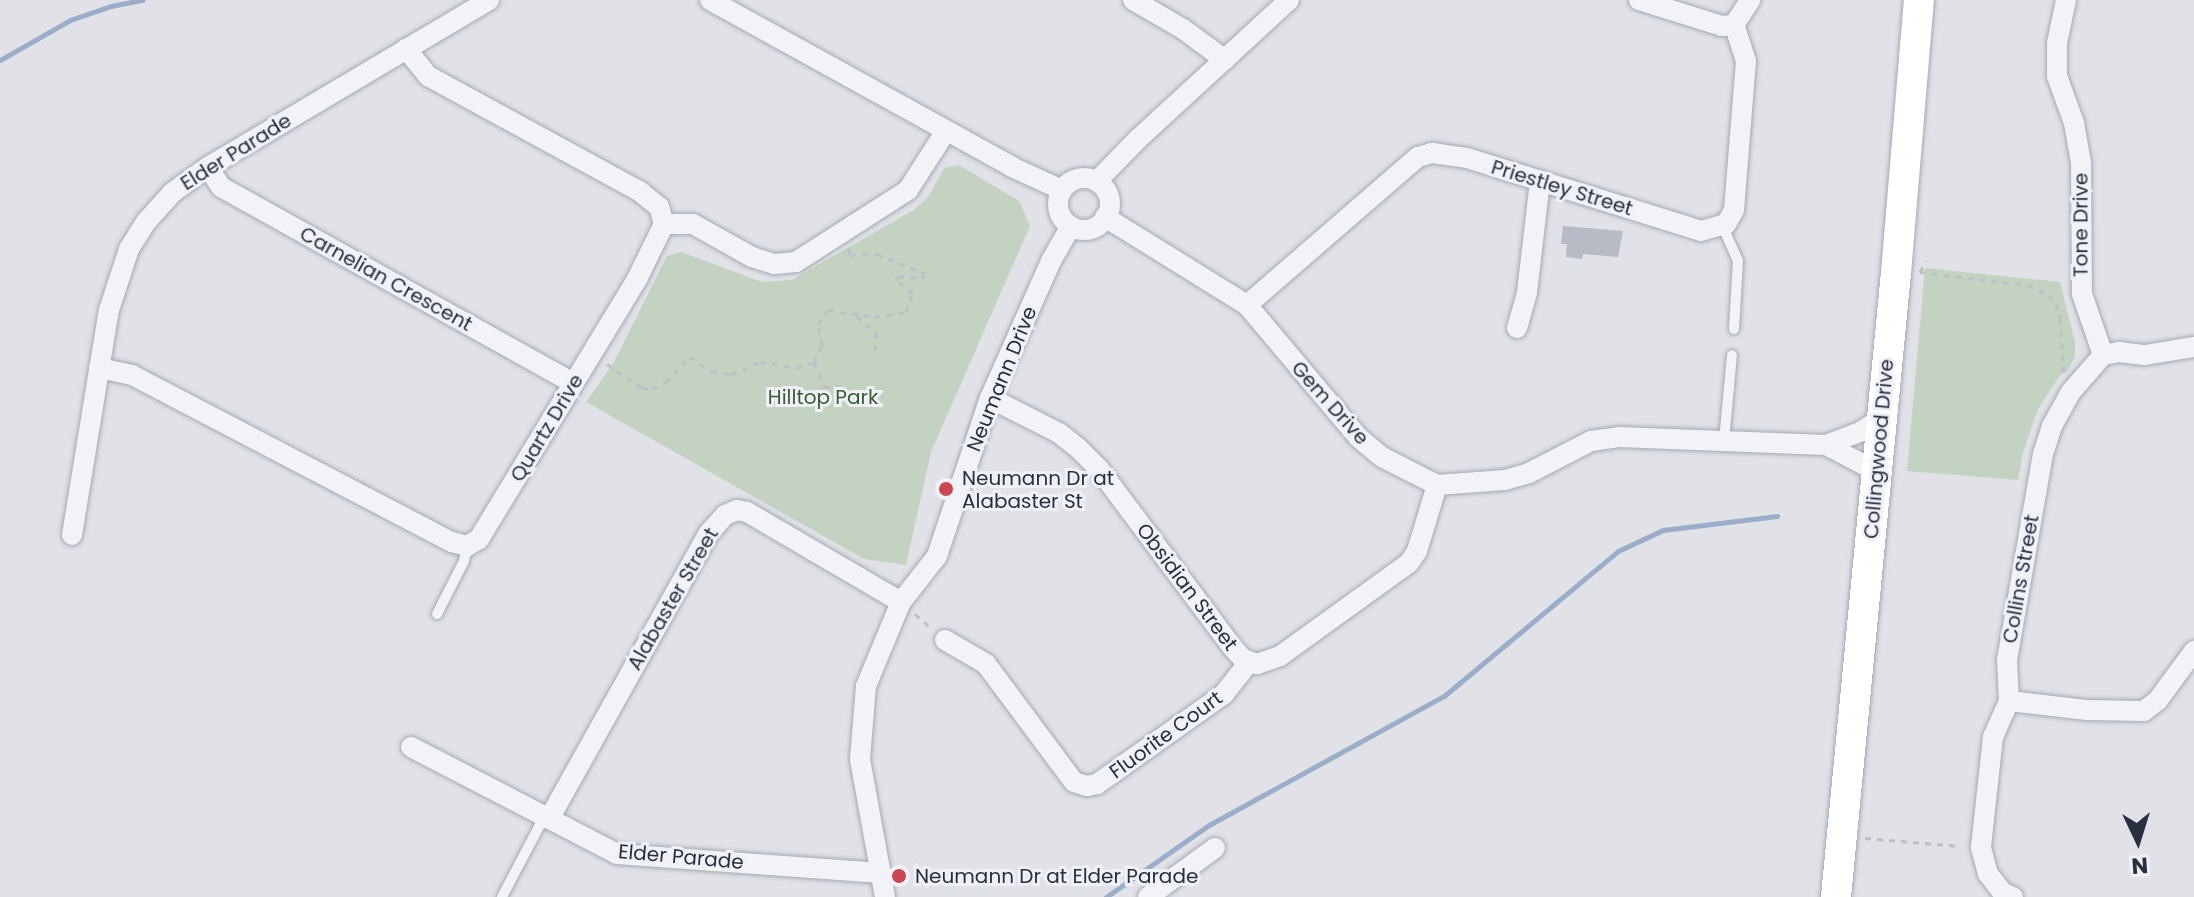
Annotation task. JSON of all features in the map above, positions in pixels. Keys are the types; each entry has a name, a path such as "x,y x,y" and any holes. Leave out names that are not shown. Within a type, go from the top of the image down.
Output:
{"main road":[{"name":"Collingwood Drive","path":"1836,897 1845,836 1882,418 1908,273 1919,0"}],"street":[{"name":"Elder Parade","path":"72,535 109,310 129,249 146,222 173,192 208,167 489,0"},
{"path":"710,0 946,131 1062,190"},
{"path":"1133,0 1183,29 1225,60"},
{"path":"1097,181 1138,139 1289,0"},
{"path":"1639,0 1710,24 1734,25"},
{"path":"1734,25 1750,0"},
{"name":"Tone Drive","path":"2066,0 2057,43 2057,76 2074,123 2081,162 2082,294 2103,355"},
{"path":"1722,225 1734,210 1746,61 1734,25"},
{"path":"406,49 415,64 428,76 639,191 659,207 664,224 693,224 752,257 774,264 796,262 908,190 946,131"},
{"name":"Priestley Street","path":"1247,305 1418,157 1450,154 1701,231 1722,225"},
{"name":"Carnelian Crescent","path":"208,167 221,187 572,382"},
{"path":"1081,178 1097,181 1110,200 1105,217 1088,229 1071,226 1060,214 1062,190 1081,178"},
{"path":"1517,328 1527,292 1540,181"},
{"name":"Gem Drive","path":"1105,217 1247,305 1358,437 1382,457 1437,485"},
{"name":"Quartz Drive","path":"467,546 479,539 489,527 572,382 589,361 631,290 664,224"},
{"name":"Neumann Drive","path":"885,897 860,759 866,686 901,602 937,556 990,398 1051,261 1071,226"},
{"path":"2103,355 2119,352 2145,355 2194,347"},
{"name":"Collins Street","path":"2013,897 2003,893 1988,874 1981,847 1993,737 2009,701 2007,660 2043,454 2052,426 2070,393 2103,355"},
{"path":"99,368 132,375 452,542 467,546"},
{"name":"Obsidian Street","path":"990,398 1059,433 1099,469 1232,647 1248,663 1267,663 1280,656 1409,563 1417,551 1437,485"},
{"path":"1437,485 1505,480 1529,473 1591,441 1619,437 1826,445 1862,431 1882,418"},
{"path":"1826,445 1876,471"},
{"name":"Alabaster Street","path":"547,818 709,533 725,515 737,510 747,512 901,602"},
{"name":"Fluorite Court","path":"945,640 986,664 1074,782 1087,786 1097,784 1224,694 1248,663"},
{"path":"2009,701 2087,710 2144,711 2158,700 2194,651"},
{"name":"Elder Parade","path":"411,747 617,854 881,873"},
{"path":"1160,893 1215,848"}],"lane":[{"path":"1722,225 1738,261 1734,329"},
{"path":"1724,441 1732,355"},
{"path":"437,614 464,561 467,546"},
{"path":"502,897 547,818"}],"path":[{"path":"610,366 642,388 652,389 666,382 689,357 711,371 731,374 760,362 797,368 814,362 822,345 818,324 828,310 874,317 906,312 913,293 896,280 898,276 922,278 925,274 877,254 850,255 849,244"},
{"path":"1908,273 1926,261"},
{"path":"1908,273 2028,285 2048,295 2056,303 2060,319 2062,385 2070,393"},
{"path":"853,314 876,333 875,350"},
{"path":"814,362 824,387 841,386"},
{"path":"901,602 945,640"},
{"path":"1845,836 1981,847"}],"green space":[{"name":"Hilltop Park","path":"959,165 1019,201 1030,226 931,452 906,565 864,559 586,402 613,364 667,256 681,252 762,282 792,280 915,209 928,197 944,168"},
{"path":"1925,268 2060,282 2075,342 2075,356 2068,371 2060,375 2038,409 2023,453 2018,480 1907,471"}],"building":[{"path":"1563,226 1623,231 1618,257 1583,254 1582,259 1566,257 1567,244 1561,244"}],"waterway":[{"path":"0,60 70,20 111,6 142,0"},
{"path":"1106,897 1209,825 1444,696 1618,551 1663,530 1777,516"}],"place":[{"name":"Neumann Dr at Alabaster St","path":"946,489"},
{"name":"Neumann Dr at Elder Parade","path":"899,876"}]}
